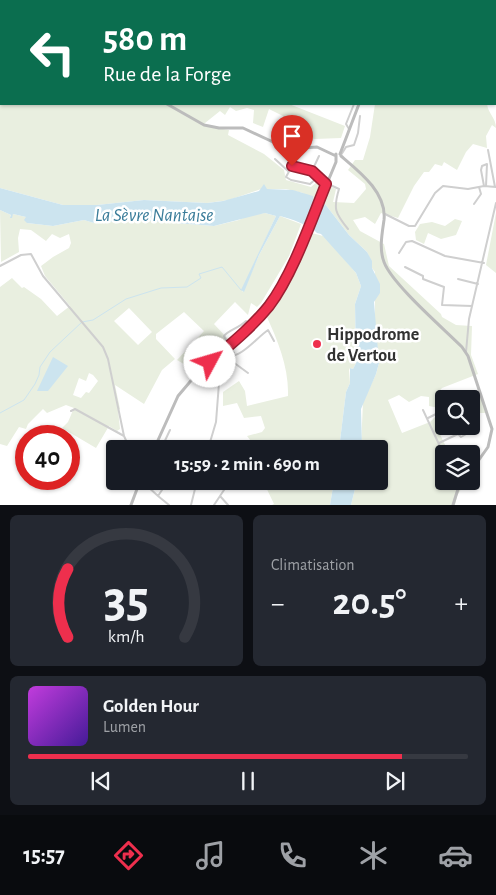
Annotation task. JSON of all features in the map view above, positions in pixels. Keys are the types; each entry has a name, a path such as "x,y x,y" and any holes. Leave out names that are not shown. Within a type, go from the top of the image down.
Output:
{"street":[{"path":"169,105 199,123 214,127 249,130 291,150 317,147 339,156 357,168 378,194 383,204 385,214 382,251 388,270 397,282 466,352 494,430 488,447 480,458"},
{"path":"349,129 346,124 354,105"},
{"path":"158,440 174,404 187,384 229,344 252,326 270,305 287,275 307,230 359,105"},
{"path":"339,156 346,146 354,145 357,140 360,116"},
{"path":"293,142 291,150 292,166 288,171 287,178 303,183 313,183 318,177"},
{"path":"385,214 409,226 415,226 435,194 441,188 446,186 468,189 485,186 496,187 488,150"},
{"path":"312,171 319,156"},
{"path":"275,159 288,171"},
{"path":"487,164 485,186 481,170 482,166 487,164"},
{"path":"292,166 312,171 326,184 339,189 335,208 337,215 348,229"},
{"path":"474,204 481,194 479,187"},
{"path":"466,352 472,306 484,263 496,203"},
{"path":"399,253 404,244 412,241 445,256 484,263"},
{"path":"0,266 21,255 31,254 42,276 100,343 106,353 126,440"},
{"path":"405,267 423,276 423,279 444,287 442,305 472,306"},
{"path":"229,344 258,313 287,275"},
{"path":"458,279 478,284"},
{"path":"211,440 216,422 219,383 233,362 235,355 225,335 238,329 246,321"},
{"path":"235,355 241,354 268,330 274,342"},
{"path":"233,362 248,373"},
{"path":"71,411 75,409 124,436"},
{"path":"423,410 438,443 456,435"},
{"path":"427,418 435,414"},
{"path":"465,426 470,432 461,437 458,434 458,430 465,426"},
{"path":"165,440 170,430"},
{"path":"131,505 137,490"},
{"path":"151,490 169,505"},
{"path":"158,496 162,490"},
{"path":"191,505 195,490"},
{"path":"214,505 224,490"},
{"path":"453,505 458,490"},
{"path":"220,496 228,505"}],"green space":[{"path":"0,105 292,105 345,126 341,138 315,139 293,135 283,116 269,109 263,127 253,123 254,110 247,108 236,111 230,107 225,115 220,111 205,123 204,126 229,130 228,135 264,154 284,170 286,180 311,187 318,181 336,189 333,202 354,203 366,189 365,184 348,170 355,160 363,160 370,137 375,105 487,105 495,121 496,128 492,125 486,136 487,148 473,144 466,152 457,170 444,162 442,166 435,164 429,172 424,172 414,186 398,218 381,213 375,224 365,217 353,220 360,231 384,244 389,266 442,317 456,325 472,326 471,355 478,374 440,390 435,390 435,407 429,406 429,397 421,396 409,402 399,395 388,400 402,433 430,422 435,417 435,435 440,435 445,445 435,445 435,490 460,490 455,505 351,505 355,490 388,490 388,440 361,440 363,402 379,363 375,326 375,272 367,252 349,235 325,204 321,206 303,193 286,189 261,189 229,200 207,203 144,200 97,205 63,205 0,188"},
{"path":"0,210 11,215 10,217 13,214 26,217 27,223 53,226 84,220 94,223 137,220 214,226 239,220 249,215 265,213 276,216 242,290 243,292 259,255 280,216 301,224 289,256 261,303 257,307 251,303 248,315 235,302 214,324 228,339 194,370 177,360 204,331 184,312 156,334 156,339 175,359 162,370 144,404 115,385 120,409 118,410 120,429 117,431 109,426 96,448 80,439 80,425 65,425 74,408 66,405 47,413 43,409 28,425 15,425 15,433 7,446 0,444 0,287 12,278 22,288 24,287 41,299 57,316 70,306 45,276 41,266 69,248 71,243 69,234 60,238 52,234 46,241 31,230 20,229 18,238 19,252 1,262","holes":["129,308 152,332 138,345 114,321","89,373 98,381 89,393 86,392 81,398 73,395 79,378 86,381"]},
{"path":"496,213 496,273 486,265"},
{"path":"455,219 462,221 456,235 441,239 428,233 424,244 416,240 415,232 420,224 432,222 445,226"},
{"name":"Hippodrome de Vertou","path":"308,232 323,236 356,273 361,286 355,304 356,363 353,369 350,368 349,370 350,383 346,392 340,440 250,440 247,436 262,432 265,428 261,416 244,418 237,403 223,406 223,392 239,381 245,391 247,406 288,396 285,365 266,315 296,262"},
{"path":"480,393 487,413 480,413"},
{"path":"267,490 332,490 330,505 272,505 274,504"}],"water":[{"name":"La Sèvre Nantaise","path":"264,184 267,189 293,190 313,196 314,202 321,206 325,204 349,235 367,252 372,261 372,268 380,284 380,293 374,302 379,363 361,409 362,440 340,440 346,392 350,383 350,368 353,369 356,363 355,304 361,286 356,273 321,234 310,227 280,216 259,255 244,292 241,290 276,216 265,213 214,226 137,220 94,223 84,220 53,226 27,223 24,220 26,217 13,214 12,218 10,218 11,215 0,210 0,188 63,205 97,205 144,200 207,203 223,201 259,191"},
{"path":"53,357 68,366 48,391 37,391"},
{"path":"332,490 355,490 351,505 330,505"}],"waterway":[{"path":"0,413 24,400 35,384 40,367 50,352 82,322 93,320 126,299 161,288 187,287 201,278 199,274 222,267 241,290"}],"place":[{"name":"Hippodrome de Vertou","path":"317,344"}],"route":[{"path":"210,362 252,326 270,305 283,283 314,214 326,184 312,171 292,166"}]}
